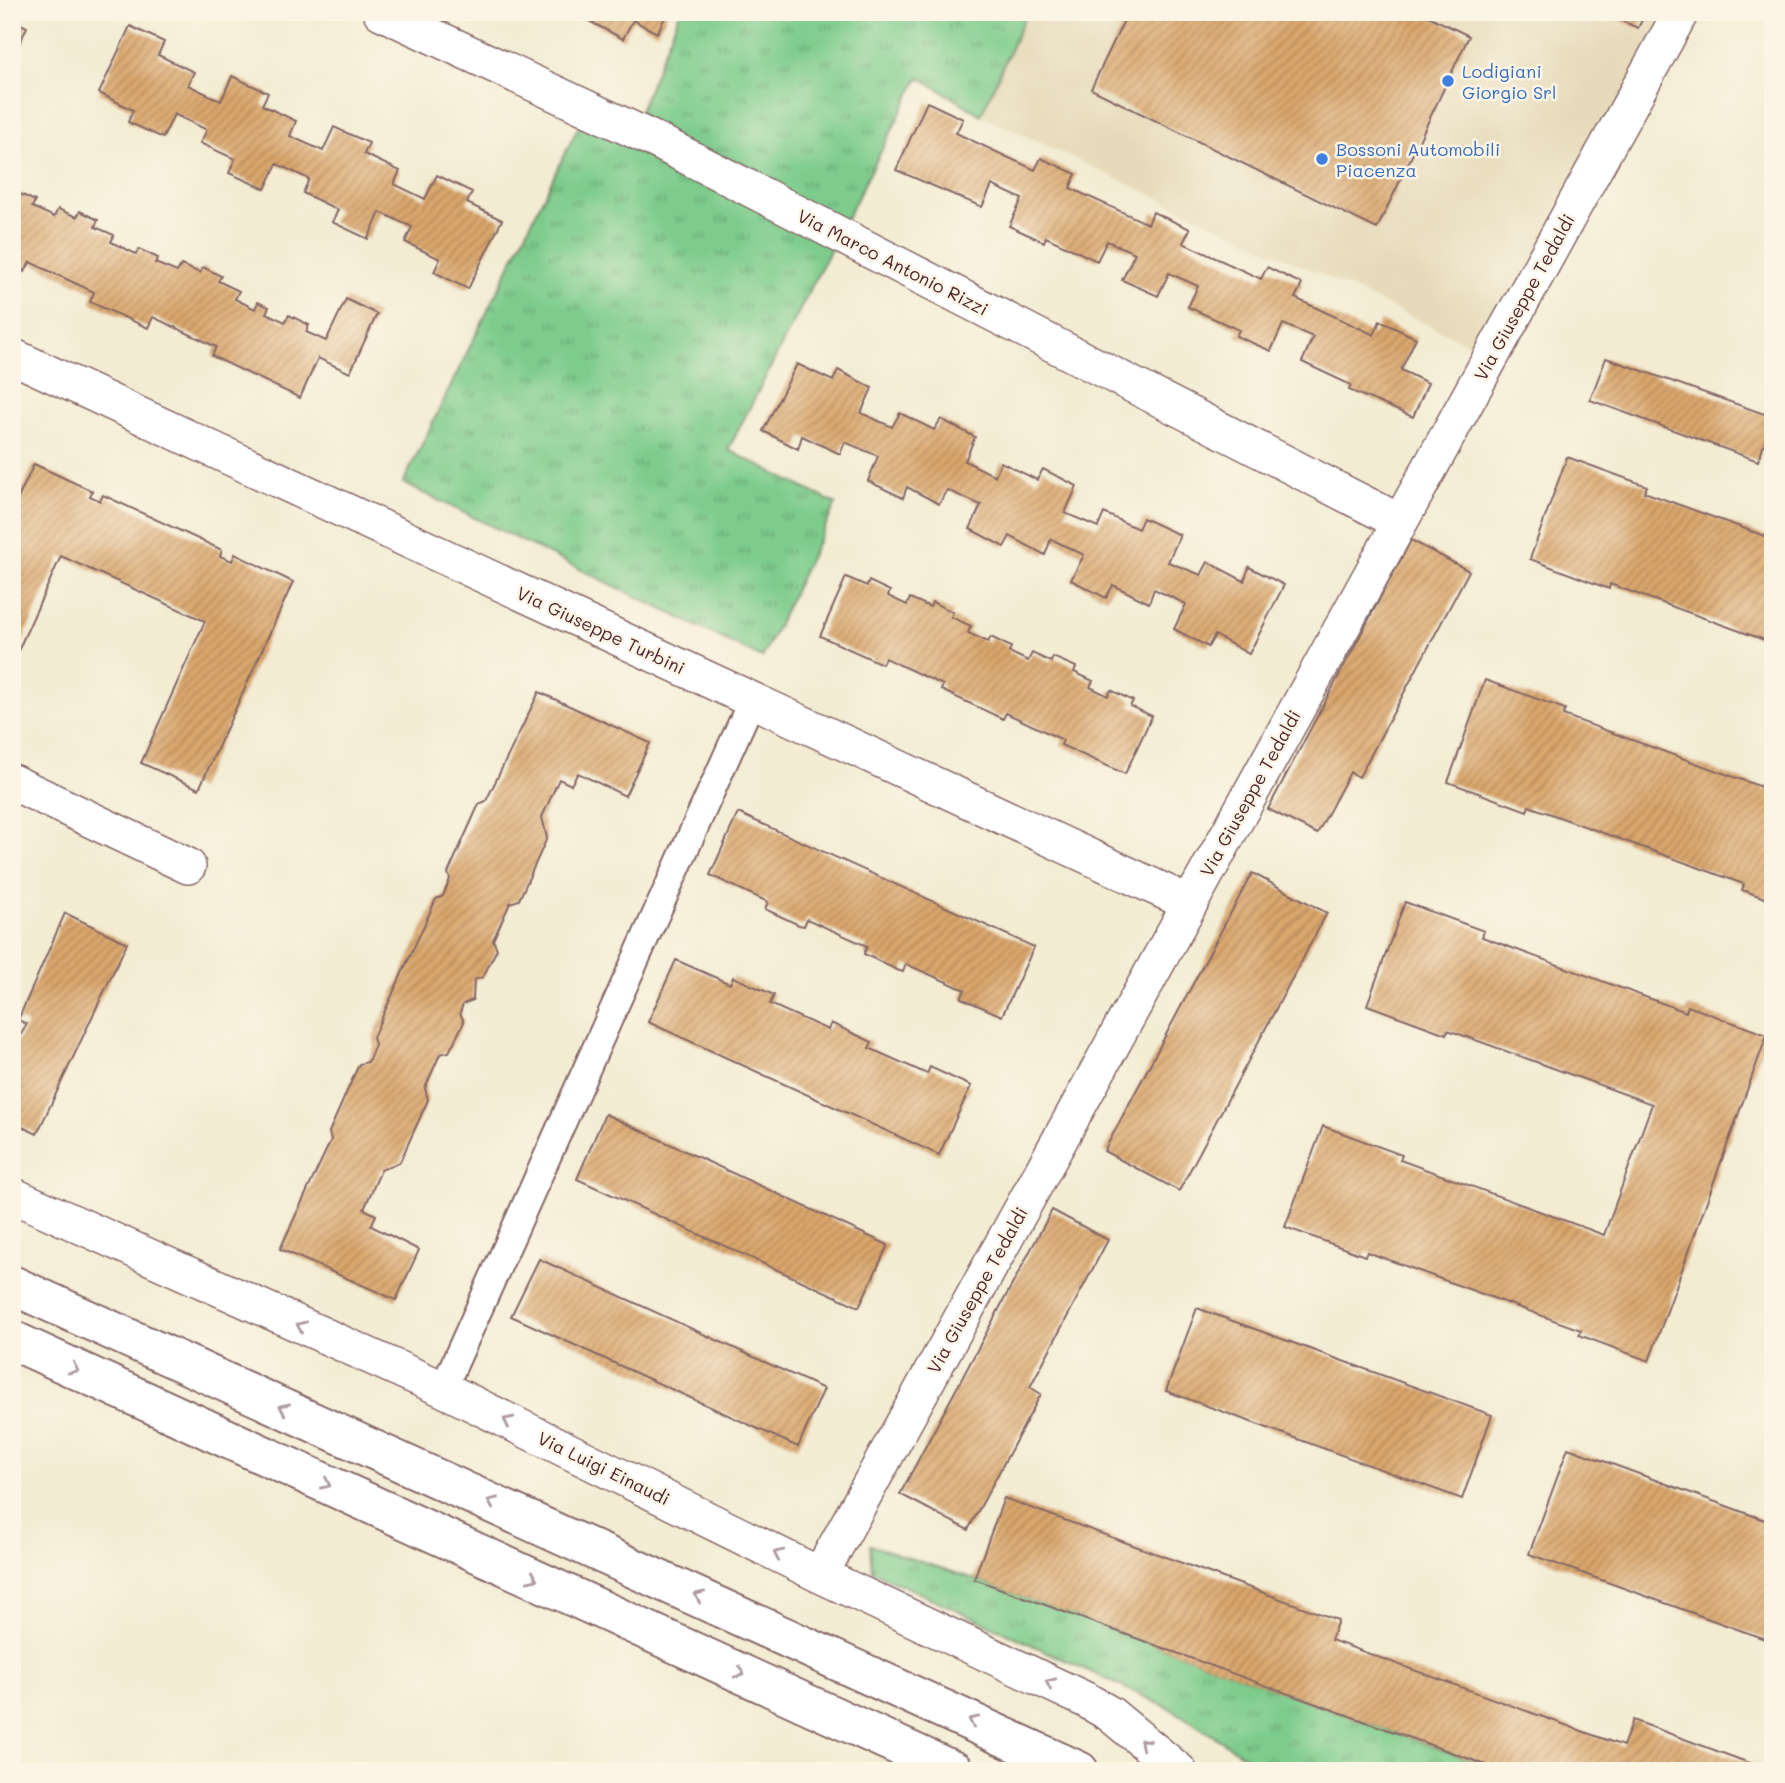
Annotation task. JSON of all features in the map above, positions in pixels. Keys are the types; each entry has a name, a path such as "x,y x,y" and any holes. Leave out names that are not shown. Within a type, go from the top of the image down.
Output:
{"main road":[{"path":"12,1285 1079,1771"},
{"path":"12,1340 954,1771"}],"street":[{"name":"Via Marco Antonio Rizzi","path":"381,12 657,141 1399,522"},
{"name":"Via Giuseppe Tedaldi","path":"820,1575 1681,12"},
{"name":"Via Giuseppe Turbini","path":"12,356 1189,903"},
{"path":"443,1389 752,700"},
{"path":"12,782 188,866"},
{"name":"Via Luigi Einaudi","path":"12,1195 443,1389 820,1575 1086,1700 1110,1714 1179,1771"}],"shaded area":[{"path":"1027,12 1678,12 1486,352 981,115"}],"green space":[{"path":"680,12 1027,12 981,115 919,77 728,450 836,504 762,658 403,483 585,113 632,130"},
{"path":"870,1545 974,1579 1501,1771 1268,1771 1173,1710 872,1571"}],"building":[{"path":"594,12 668,12 657,33 633,20 623,39 589,21"},
{"name":"Bossoni Automobili Piacenza","path":"1128,12 1420,12 1469,36 1377,229 1091,89"},
{"path":"1601,12 1646,12 1638,28"},
{"path":"12,20 27,27 12,60"},
{"path":"130,26 164,42 158,55 194,72 188,85 221,101 232,76 268,93 262,105 296,121 290,136 323,151 334,127 369,143 364,154 400,171 394,184 425,199 437,175 472,192 467,203 502,220 468,289 434,272 440,259 405,242 412,227 380,212 368,239 332,222 338,210 303,193 309,179 277,164 265,189 229,173 235,159 200,143 207,130 174,114 163,138 128,122 133,110 99,93"},
{"path":"927,102 963,119 956,133 1035,170 1041,158 1076,174 1070,188 1148,224 1153,212 1190,229 1183,243 1261,279 1267,267 1302,284 1295,298 1374,335 1380,321 1416,338 1401,370 1428,383 1413,417 1349,390 1351,385 1302,362 1313,337 1283,324 1271,351 1236,336 1239,330 1188,307 1198,286 1169,273 1158,296 1122,280 1135,253 1107,241 1097,261 1046,237 1044,242 1009,226 1022,199 992,185 982,207 896,170"},
{"path":"16,192 35,201 32,207 54,217 58,209 77,217 80,211 98,220 95,227 114,235 111,242 136,254 139,249 158,258 155,263 177,272 181,265 200,273 203,267 221,276 218,281 239,291 235,299 255,309 258,302 269,307 266,313 285,322 289,315 309,325 306,332 326,341 346,299 377,314 350,373 318,358 300,398 212,356 216,347 153,317 148,328 90,302 94,292 30,262 25,272 12,266 12,198"},
{"path":"1606,358 1773,417 1758,461 1590,400"},
{"path":"797,364 833,381 838,370 872,388 861,413 892,427 900,413 934,430 941,419 975,437 965,461 995,476 1001,462 1037,480 1043,469 1077,486 1065,513 1098,527 1104,513 1138,529 1143,518 1180,535 1168,562 1201,575 1208,562 1244,581 1249,567 1284,585 1249,654 1215,635 1208,647 1174,629 1186,604 1154,589 1149,603 1113,585 1106,598 1071,580 1084,555 1051,539 1045,555 1010,536 1004,547 970,529 981,505 947,490 939,504 907,487 903,498 868,481 878,456 845,442 840,454 802,436 798,449 763,431"},
{"path":"1567,457 1647,486 1644,492 1773,539 1773,643 1610,584 1609,589 1530,559"},
{"path":"34,464 92,491 90,496 100,501 103,495 222,550 220,556 232,561 235,554 293,582 199,789 141,763 205,621 61,556 12,664 12,511"},
{"path":"1411,540 1469,571 1359,777 1350,772 1317,834 1268,809"},
{"path":"846,577 867,586 869,581 890,591 888,596 907,605 910,598 930,607 932,602 953,612 951,617 971,626 968,633 988,642 991,637 1011,647 1009,652 1028,661 1032,653 1051,662 1053,657 1076,667 1074,672 1093,681 1090,687 1108,696 1111,690 1133,701 1130,706 1152,716 1125,774 1061,745 1063,740 1006,713 1003,719 941,690 943,685 885,658 882,664 820,636"},
{"path":"1485,680 1565,709 1563,715 1767,789 1773,774 1773,901 1742,890 1744,884 1529,806 1527,811 1448,782"},
{"path":"539,692 650,743 625,796 578,773 571,785 559,779 542,817 547,838 519,900 510,903 493,940 497,949 483,977 474,980 473,1000 463,1004 460,1013 464,1022 449,1052 440,1054 425,1088 428,1100 400,1162 381,1170 364,1209 376,1215 371,1226 419,1250 396,1300 280,1249 331,1140 329,1132 359,1064 368,1062 375,1045 373,1037 436,899 443,896 450,879 448,873 479,804 486,801"},
{"path":"738,813 1034,947 1002,1016 961,998 965,990 906,964 903,972 897,970 864,954 867,946 807,919 804,926 799,925 765,909 768,902 710,875"},
{"path":"1252,873 1327,913 1179,1191 1104,1151"},
{"path":"1405,902 1484,931 1482,937 1686,1012 1688,1006 1767,1035 1649,1361 1579,1335 1581,1330 1367,1252 1365,1256 1285,1227 1323,1126 1402,1155 1400,1160 1604,1235 1652,1104 1448,1030 1446,1034 1367,1005"},
{"path":"65,913 127,943 37,1134 12,1122 12,1050 27,1024 18,1020"},
{"path":"676,960 730,984 733,977 774,995 770,1004 828,1030 831,1023 872,1042 869,1048 927,1074 930,1067 971,1086 939,1155 648,1022"},
{"path":"605,1114 888,1245 859,1307 577,1179"},
{"path":"1052,1210 1108,1240 1030,1387 1041,1394 968,1530 900,1494"},
{"path":"539,1259 824,1389 798,1447 511,1316"},
{"path":"1197,1308 1492,1415 1462,1499 1166,1391"},
{"path":"1568,1448 1773,1523 1773,1642 1529,1554"},
{"path":"1004,1498 1338,1620 1331,1640 1623,1746 1633,1720 1771,1771 1503,1771 974,1579"}],"place":[{"name":"Lodigiani Giorgio Srl","path":"1448,81"},
{"name":"Bossoni Automobili Piacenza","path":"1322,159"}]}
